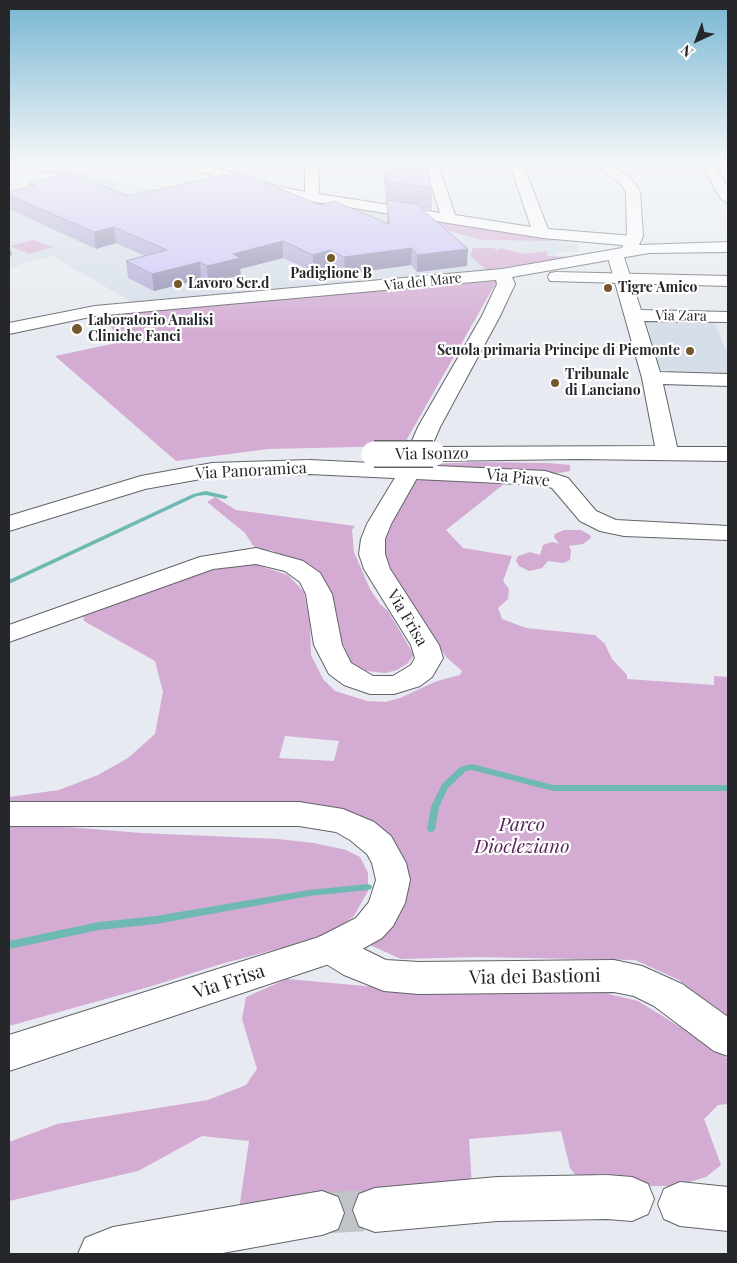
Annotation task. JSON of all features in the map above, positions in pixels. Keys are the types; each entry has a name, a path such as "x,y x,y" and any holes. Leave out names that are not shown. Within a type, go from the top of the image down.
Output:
{"street":[{"path":"460,221 550,237 628,246 728,247"},
{"path":"537,221 539,227 550,237"},
{"path":"630,221 623,278 652,378 667,452"},
{"name":"Via del Mare","path":"9,328 96,311 502,274 628,246"},
{"path":"502,274 728,280"},
{"name":"Via Frisa","path":"9,634 210,562 256,556 294,566 311,578 319,594 328,645 339,668 354,679 370,685 394,685 410,680 422,671 429,658 426,645 377,569 372,554 373,539 379,524 410,471 429,427 491,316 506,284 502,274"},
{"name":"Via Zara","path":"634,315 728,317"},
{"path":"652,378 728,380"},
{"name":"Via Isonzo","path":"141,483 144,480 198,463 259,455 667,452 728,454"},
{"name":"Via Panoramica","path":"9,524 141,483 212,470 308,467 410,471"},
{"name":"Via Piave","path":"410,471 545,478 560,483 588,516 609,526 624,529 728,533"},
{"path":"9,503 32,516"},
{"name":"Via Frisa","path":"9,814 299,814 343,821 362,830 379,844 389,863 392,880 388,903 380,916 369,928 331,948 9,1054"},
{"name":"Via dei Bastioni","path":"331,948 357,964 384,975 419,978 614,976 642,982 668,995 728,1040"},
{"path":"375,1210 497,1199 607,1197 632,1199"},
{"path":"680,1204 728,1209"},
{"path":"109,1253 322,1213"}],"shaded area":[{"path":"9,221 451,221 567,240 568,243 578,244 578,252 558,252 551,261 473,272 133,303 52,256 9,268"},
{"name":"Scuola primaria Principe di Piemonte","path":"646,321 715,323 728,355 728,373 660,370"}],"green space":[{"path":"414,221 444,221 551,237 554,241 481,240"},
{"path":"33,240 53,247 29,254 10,246"},
{"path":"473,248 493,248 499,251 499,248 525,254 548,251 547,256 571,257 487,270 470,256"},
{"path":"497,281 403,446 268,449 176,461 55,356 121,342 103,315"},
{"path":"476,462 570,465 570,471 554,474 430,469 432,464"},
{"name":"Parco Diocleziano","path":"416,476 509,480 446,530 463,548 512,556 503,581 509,589 508,599 498,608 502,619 526,628 595,635 605,644 612,659 627,675 627,679 714,685 714,676 728,677 728,1020 679,980 635,960 477,957 401,959 370,945 389,927 370,822 348,811 9,810 9,797 59,790 98,775 128,758 155,734 163,692 155,661 84,621 83,614 214,568 235,565 257,565 288,575 304,592 310,623 311,655 323,679 335,691 367,701 385,702 400,698 437,681 460,675 462,671 446,657 387,569 383,547 385,533","holes":["285,736 339,741 334,761 279,758"]},
{"path":"215,497 236,510 355,526 352,530 354,552 370,589 380,604 388,611 414,655 408,663 397,670 385,673 358,670 352,664 335,626 295,560 270,550 256,550 245,533 207,502"},
{"path":"564,530 581,530 590,535 591,538 583,544 569,546 571,550 570,560 563,563 548,561 542,568 529,571 519,566 516,561 518,556 530,552 540,555 543,545 552,542 559,544 554,537 555,534"},
{"path":"31,824 141,833 278,839 314,843 346,850 360,857 368,873 368,891 354,916 338,929 300,943 9,1026 9,825"},
{"path":"287,979 398,989 596,991 638,1001 721,1052 728,1060 728,1104 718,1105 704,1119 721,1165 706,1177 676,1186 584,1186 570,1168 561,1131 469,1139 472,1186 239,1210 249,1141 202,1136 138,1171 9,1201 9,1142 57,1124 208,1100 246,1085 257,1069 242,1019 246,997"}],"building":[{"path":"69,221 382,221 389,224 389,221 436,221 468,249 417,255 412,248 344,257 330,250 313,255 283,241 233,254 240,258 207,266 200,262 152,274 126,261 167,250 114,227 94,232"}],"waterway":[{"path":"9,582 195,495 206,493 225,497"},
{"path":"431,829 435,807 445,786 463,769 472,767 553,788 728,788"},
{"path":"9,945 99,926 156,920 309,893 368,887"}],"tunnel":[{"path":"322,1213 375,1210"}],"place":[{"name":"Padiglione B","path":"331,258"},
{"name":"Lavoro Ser.d","path":"178,284"},
{"name":"Tigre Amico","path":"608,288"},
{"name":"Laboratorio Analisi Cliniche Fanci","path":"77,329"},
{"name":"Scuola primaria Principe di Piemonte","path":"690,351"},
{"name":"Tribunale di Lanciano","path":"555,383"}]}
